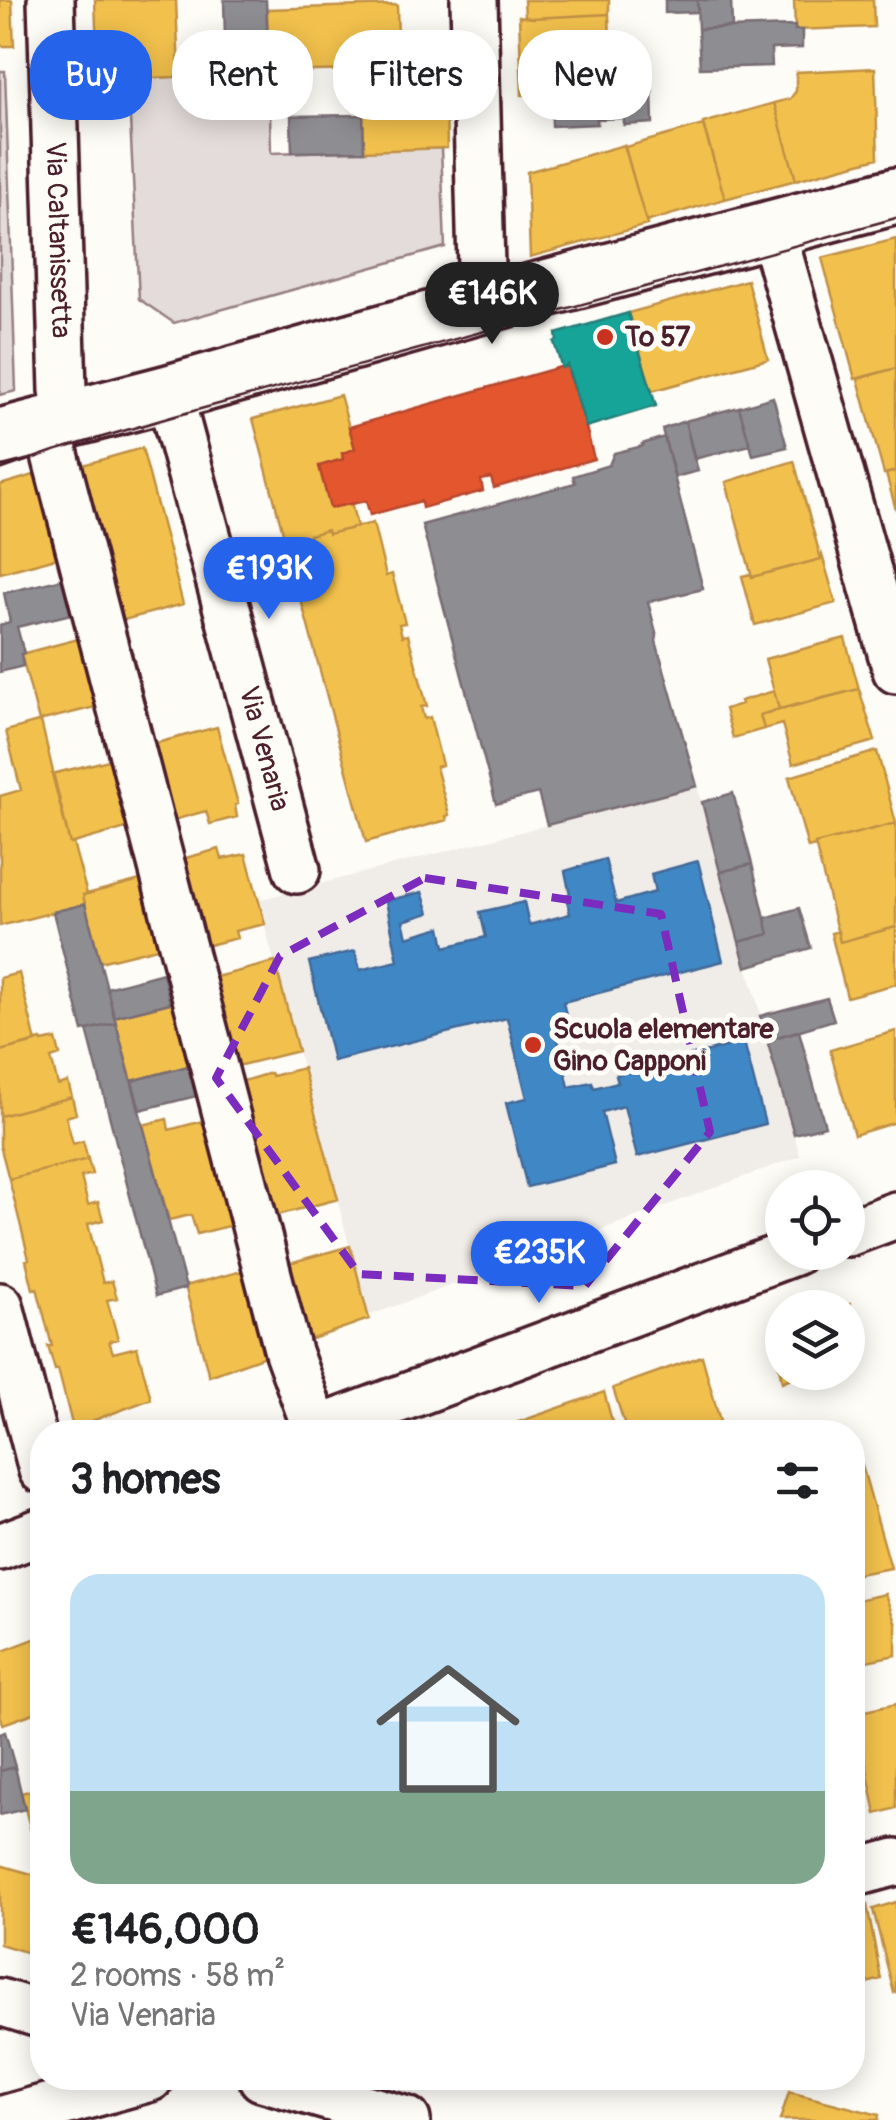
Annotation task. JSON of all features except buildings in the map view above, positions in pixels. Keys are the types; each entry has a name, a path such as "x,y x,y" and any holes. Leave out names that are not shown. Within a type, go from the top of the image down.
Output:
{"street":[{"name":"Via Caltanissetta","path":"51,0 63,390 38,427 288,1352 311,1420"},
{"path":"474,0 482,305"},
{"path":"38,427 896,196"},
{"path":"772,230 896,670"},
{"name":"Via Venaria","path":"169,393 297,870"},
{"path":"865,1227 896,1215"},
{"path":"347,1420 765,1263"},
{"path":"0,1306 30,1423"},
{"path":"0,1547 30,1536"},
{"path":"865,1870 896,1862"},
{"path":"0,2002 30,2011"},
{"path":"0,2120 107,2090"},
{"path":"356,2091 407,2120"}],"highlighted area":[{"path":"425,878 661,914 710,1132 585,1286 359,1274 216,1078 280,956"}],"shaded area":[{"path":"0,71 5,71 16,391 0,395"},
{"path":"172,77 172,120 270,120 271,153 441,148 445,247 174,323 139,299 130,120 152,120 152,78"},
{"name":"Scuola elementare Gino Capponi","path":"697,786 800,1156 368,1316 258,900"}],"tram line":[{"path":"0,470 175,416 896,218"}],"place":[{"name":"To 57","path":"605,337"},
{"name":"Scuola elementare Gino Capponi","path":"533,1045"}]}
